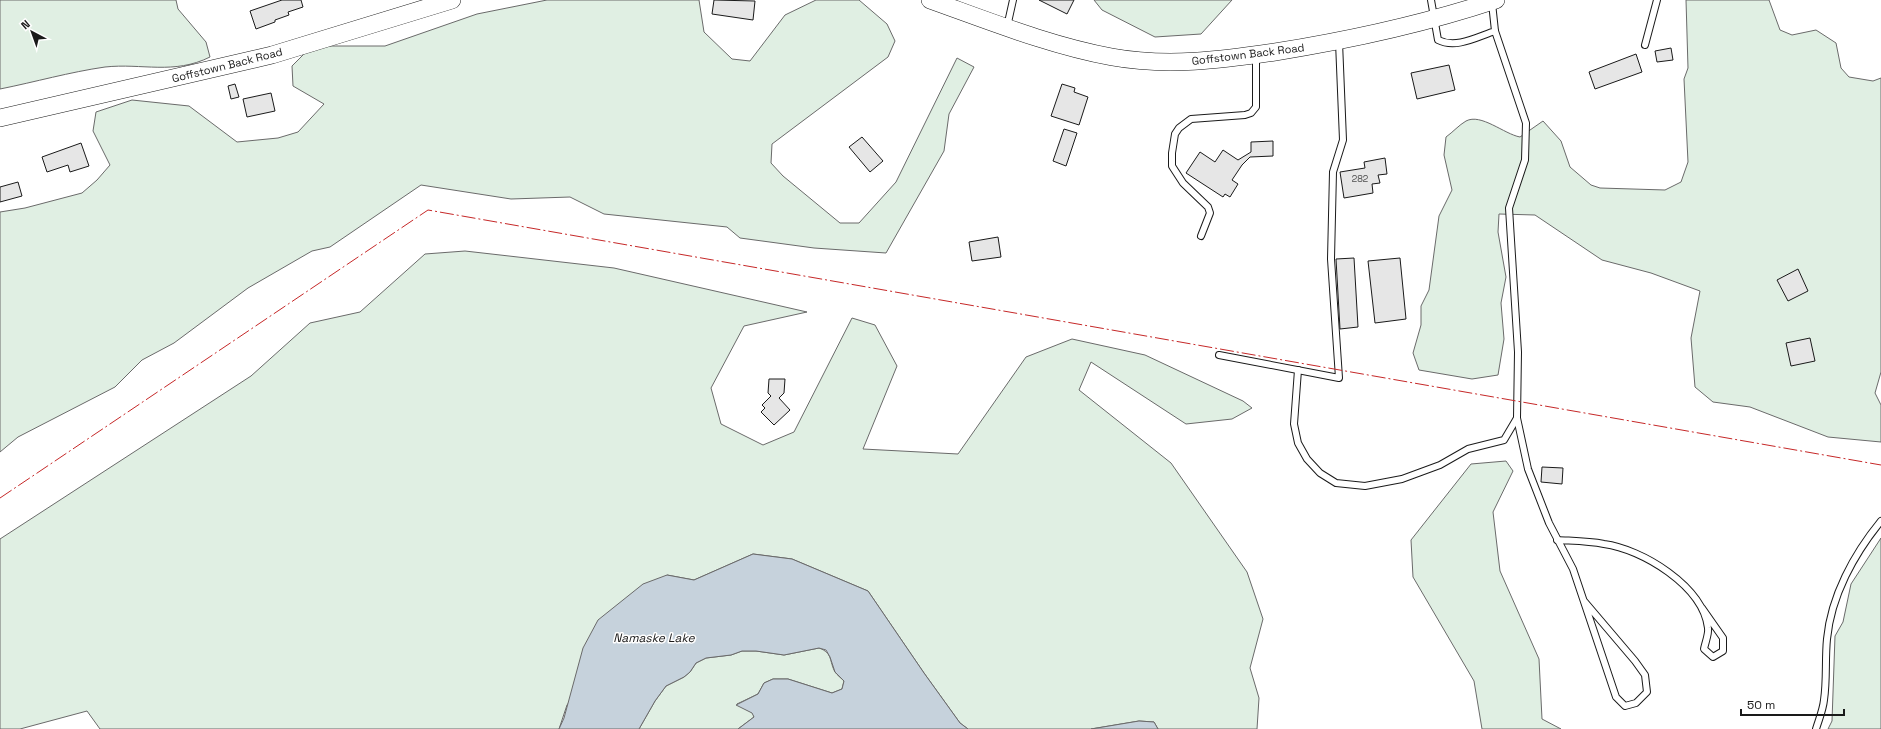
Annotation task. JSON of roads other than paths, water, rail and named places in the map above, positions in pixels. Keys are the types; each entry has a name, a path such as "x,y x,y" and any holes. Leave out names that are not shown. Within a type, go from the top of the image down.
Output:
{"main road":[{"name":"Goffstown Back Road","path":"0,118 272,55 452,0"},
{"name":"Goffstown Back Road","path":"930,0 1007,27 1066,45 1109,56 1148,61 1200,61 1256,55 1339,40 1434,19 1494,1"}],"lane":[{"path":"1007,27 1013,0"},
{"path":"1431,0 1438,40 1446,44 1454,44 1495,31"},
{"path":"1645,45 1656,0"},
{"path":"1494,1 1495,31 1526,124 1525,160 1509,208 1518,352 1517,418 1528,469 1548,523 1573,569 1616,697 1625,706 1636,703 1647,692 1645,675 1584,601"},
{"path":"1219,355 1339,378 1330,259 1333,172 1342,140 1339,40"},
{"path":"1201,236 1210,213 1208,207 1176,175 1172,166 1173,140 1178,128 1191,119 1245,115 1252,113 1256,107 1256,55"},
{"path":"1298,370 1294,424 1298,443 1307,459 1320,474 1336,482 1365,486 1402,479 1440,465 1468,449 1504,440 1517,418"},
{"path":"1816,729 1824,702 1827,638 1832,611 1847,572 1868,537 1881,522"},
{"path":"1557,540 1604,544 1629,551 1674,575 1702,608 1723,638 1723,651 1713,657 1704,649 1708,629 1702,608"}],"water":[{"name":"Namaske Lake","path":"753,554 792,559 868,591 960,723 968,729 738,729 754,717 752,713 736,705 758,694 764,683 773,679 788,679 832,693 842,689 844,681 835,672 826,650 819,648 784,655 756,651 742,651 731,655 706,658 696,663 690,672 684,677 666,686 655,701 639,729 559,729 564,718 583,648 598,620 643,584 667,575 694,580"},
{"path":"1139,721 1154,722 1158,729 1091,729"}]}
